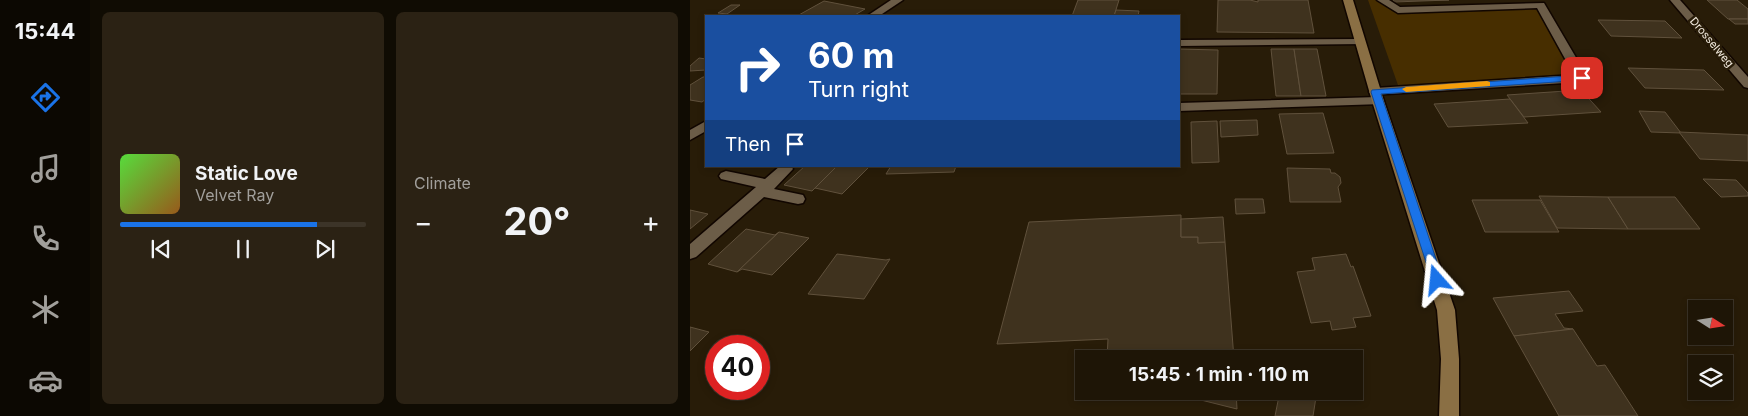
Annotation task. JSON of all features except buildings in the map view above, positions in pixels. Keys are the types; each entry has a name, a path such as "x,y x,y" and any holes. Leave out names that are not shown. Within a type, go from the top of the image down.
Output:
{"street":[{"path":"874,15 898,0"},
{"path":"1348,0 1446,310 1450,359 1449,416"},
{"path":"1180,107 1377,96 1582,78 1540,5 1398,10 1382,0"},
{"name":"Drosselweg","path":"1675,0 1748,84"},
{"path":"1180,43 1360,42"},
{"path":"690,136 705,126"},
{"path":"690,253 786,169"},
{"path":"726,176 798,199"}],"shaded area":[{"path":"1368,0 1376,0 1394,12 1537,8 1574,76 1461,82 1399,88"}],"slow traffic":[{"path":"1406,89 1487,84"}],"route":[{"path":"1437,280 1375,92 1582,78"}]}
